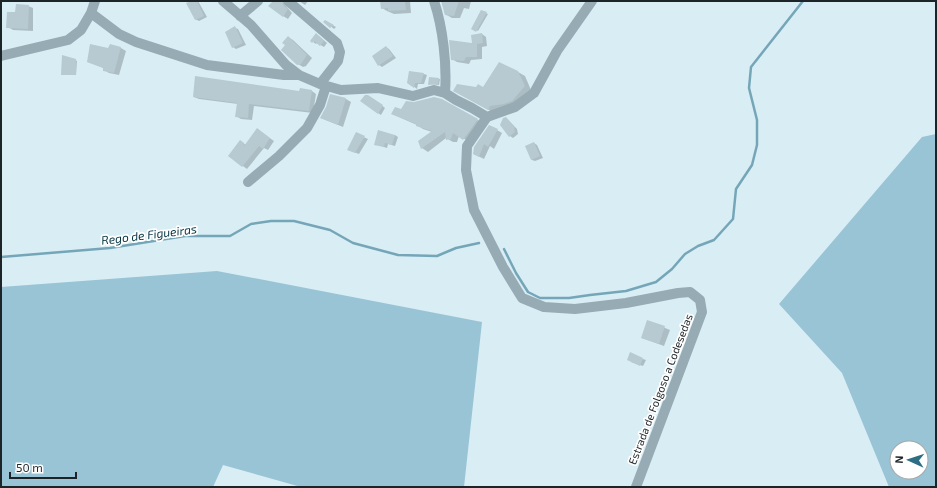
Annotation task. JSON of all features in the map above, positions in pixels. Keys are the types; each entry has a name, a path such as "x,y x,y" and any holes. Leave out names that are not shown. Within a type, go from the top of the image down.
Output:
{"street":[{"path":"1,56 68,40 81,30 91,13 95,1"},
{"path":"223,1 251,25 286,65 299,75 323,85 341,90 378,88 414,96 434,90 445,93 487,117 515,107 534,93 557,51 592,1"},
{"path":"240,16 258,1"},
{"path":"248,182 279,156 307,128 320,105 323,85 338,61 340,52 337,43 288,1"},
{"path":"434,1 440,19 446,72 445,93"},
{"path":"91,13 118,34 136,42 207,65 284,75 299,75"},
{"name":"Estrada de Folgoso a Codesedas","path":"487,117 467,146 466,170 474,210 503,267 522,298 544,307 575,309 626,303 690,292 700,300 702,312 636,487"}],"shaded area":[{"path":"936,134 936,487 889,487 842,373 779,304 922,137"},
{"path":"217,271 482,322 464,487 301,487 223,465 213,487 1,487 1,287"}],"building":[{"path":"197,1 204,16 195,20 186,3"},
{"path":"273,1 282,1 284,6 288,9 283,17 268,6"},
{"path":"380,1 405,1 406,10 388,11 388,8 381,9"},
{"path":"441,1 459,1 454,16 445,15"},
{"path":"16,4 29,5 28,29 6,28 7,12 15,12"},
{"path":"481,10 487,12 476,32 471,29"},
{"path":"325,20 334,25 330,28 323,22"},
{"path":"235,26 243,43 232,48 225,32"},
{"path":"316,33 324,41 320,46 314,41 312,43 310,41"},
{"path":"482,33 483,43 477,44 477,57 466,57 464,61 451,60 449,40 472,43 471,35"},
{"path":"288,36 307,55 301,64 297,65 281,50 285,45 282,43"},
{"path":"90,44 108,48 110,44 121,47 114,73 103,71 103,68 87,62"},
{"path":"386,46 393,56 378,66 372,56"},
{"path":"62,55 76,59 76,75 61,75"},
{"path":"499,62 518,71 525,86 512,101 490,106 488,110 453,91 457,84 476,87 478,84 483,87"},
{"path":"409,71 424,73 421,83 415,83 414,88 407,83"},
{"path":"195,76 299,91 300,88 312,90 309,111 249,104 248,118 235,117 237,103 193,97"},
{"path":"429,77 439,78 438,84 428,85"},
{"path":"330,94 346,98 338,125 320,118 326,107"},
{"path":"365,95 368,95 383,105 378,114 360,101"},
{"path":"434,97 442,99 478,119 463,140 453,133 451,139 446,140 445,132 421,149 418,141 432,131 416,126 416,124 391,114 395,107 401,109 406,101 414,102"},
{"path":"506,117 514,126 515,132 509,137 500,125 503,118"},
{"path":"489,125 498,129 488,147 484,144 479,157 473,154 474,147"},
{"path":"257,128 270,138 263,149 259,146 242,167 228,156 240,140 244,143 244,146"},
{"path":"378,130 395,135 392,145 385,143 384,147 374,145"},
{"path":"356,132 365,136 355,153 347,150"},
{"path":"534,142 540,156 531,160 525,146"},
{"path":"647,320 665,326 659,344 641,338"},
{"path":"630,352 643,358 640,366 627,360"}],"waterway":[{"name":"Rego de Figueiras","path":"504,249 516,273 528,292 540,298 569,298 626,291 656,282 672,269 685,254 698,246 714,240 733,219 736,189 752,165 757,145 757,120 749,88 751,67 803,1"},
{"name":"Rego de Figueiras","path":"1,257 110,248 185,236 230,236 251,224 271,221 294,221 330,230 353,243 398,255 437,256 456,248 479,243"}]}
